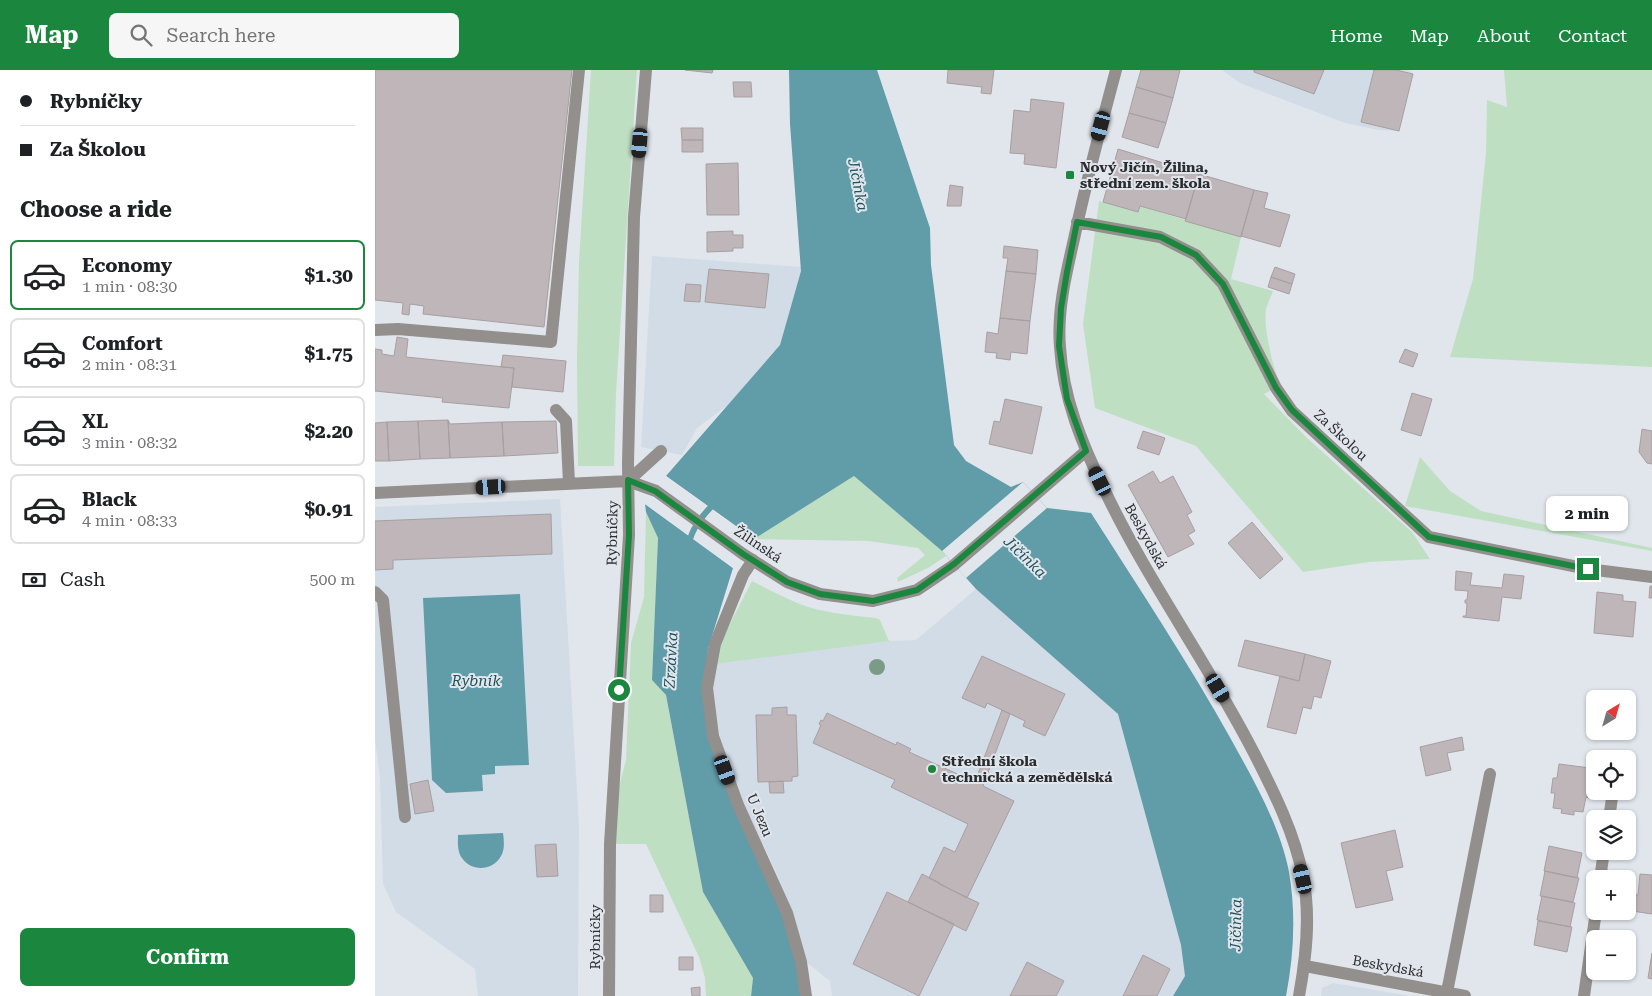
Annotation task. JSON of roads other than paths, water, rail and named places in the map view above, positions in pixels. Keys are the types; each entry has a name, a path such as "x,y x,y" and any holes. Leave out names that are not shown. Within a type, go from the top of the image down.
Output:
{"street":[{"path":"375,330 398,328 551,342 579,70"},
{"name":"Rybníčky","path":"609,996 610,844 629,535 628,480 634,217 646,70"},
{"name":"Beskydská","path":"1116,70 1077,222 1061,308 1059,346 1067,399 1086,451 1122,526 1237,720 1269,782 1296,848 1307,909 1305,966 1299,996"},
{"name":"Za Školou","path":"1077,222 1161,237 1196,255 1223,284 1276,388 1292,410 1429,537 1588,569 1652,577"},
{"path":"556,410 566,421 569,483"},
{"path":"628,480 661,450"},
{"name":"Žilinská","path":"375,493 628,480 655,491 748,557 787,582 820,594 873,601 917,590 954,564 1086,451"},
{"name":"U Jezu","path":"748,557 743,575 715,644 707,688 713,736 738,805 787,913 801,962 806,996"},
{"path":"375,592 383,600 405,817"},
{"path":"1447,992 1490,774"},
{"path":"1584,996 1595,920"},
{"name":"Beskydská","path":"1305,966 1465,996"}],"water":[{"name":"Jičínka","path":"789,70 877,70 930,228 931,265 954,445 966,461 1011,487 1023,482 1047,508 1091,513 1198,683 1257,788 1273,821 1285,855 1293,903 1291,965 1286,996 1173,996 1185,976 1181,945 1118,714 976,589 942,551 854,476 754,539 666,476 780,345 801,271 790,124"},
{"path":"645,504 733,568 708,649 704,708 786,924 796,961 801,996 751,996 753,978 703,892 666,695 652,680 658,538 646,512"},
{"name":"Rybník","path":"520,594 529,765 495,766 495,774 482,775 483,791 446,793 432,780 423,598"},
{"path":"503,833 504,845 502,853 493,865 482,868 471,866 460,855 458,835"}],"waterway":[{"name":"Zrzávka","path":"689,545 695,527 716,502"}],"place":[{"name":"Nový Jičín, Žilina, střední zem. škola","path":"1070,175"},
{"name":"Střední škola technická a zemědělská","path":"932,769"}]}
